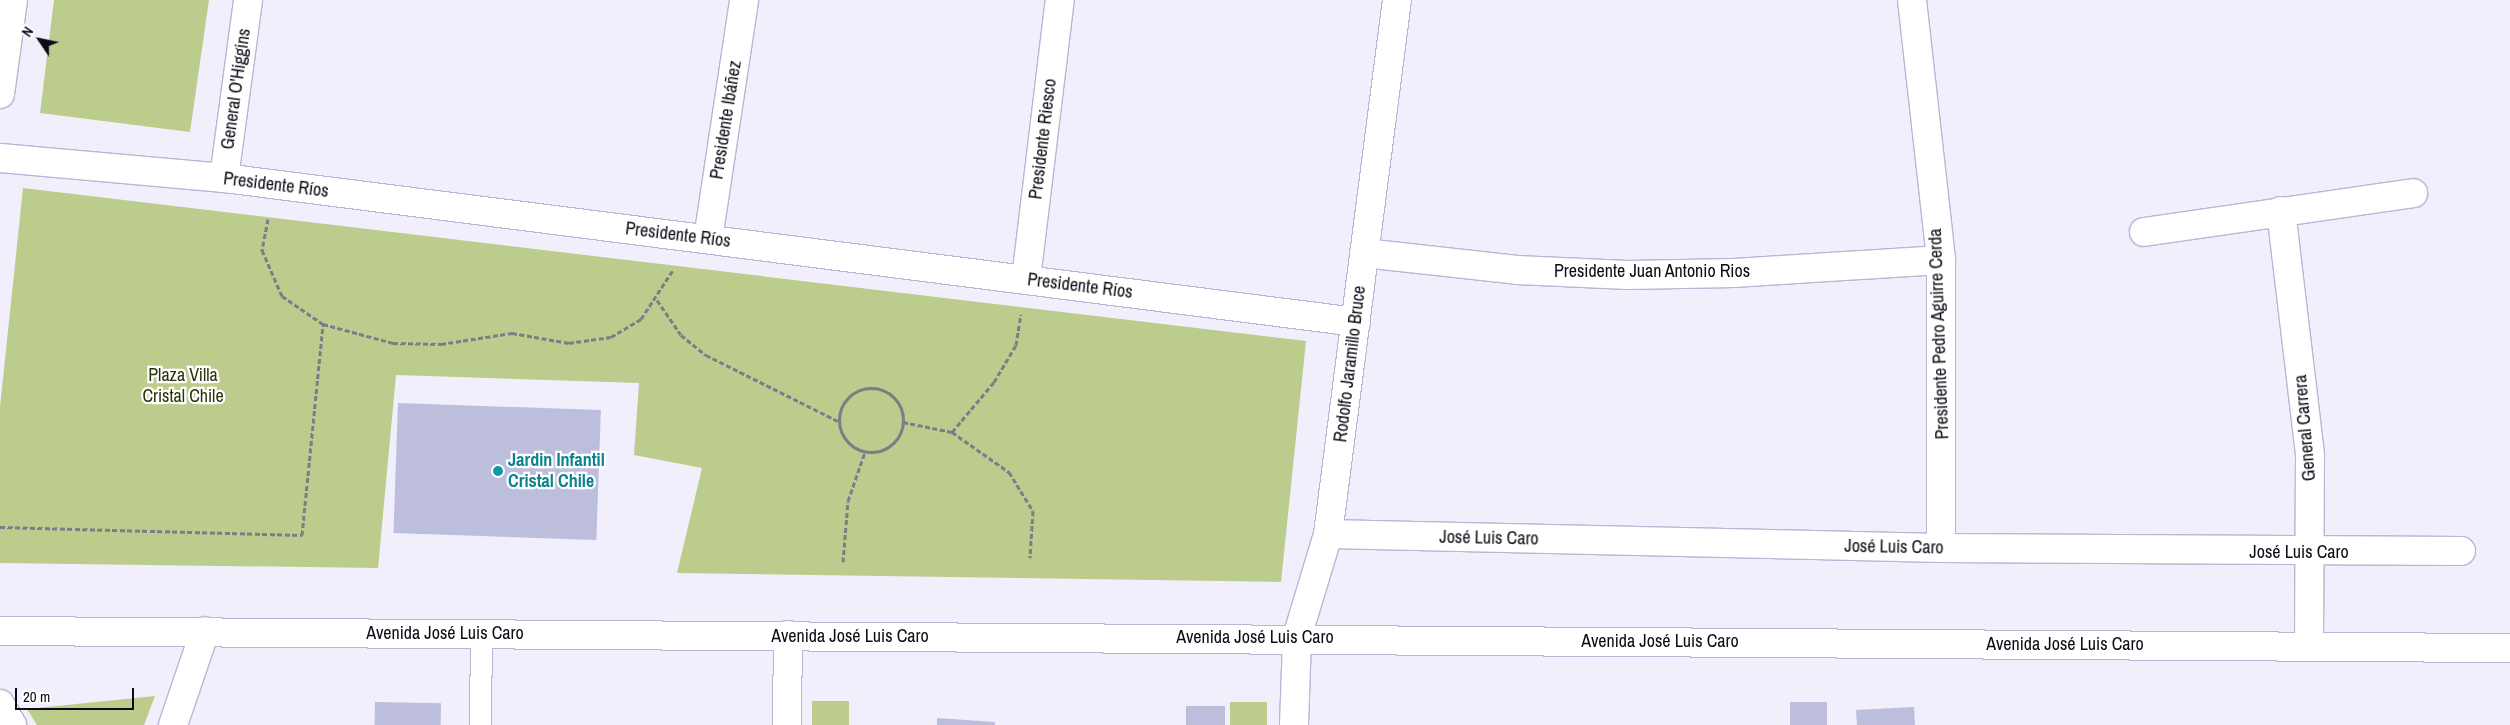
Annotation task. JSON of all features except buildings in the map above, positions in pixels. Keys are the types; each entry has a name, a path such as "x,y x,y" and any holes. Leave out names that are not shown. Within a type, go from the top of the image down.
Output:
{"street":[{"path":"0,94 13,0"},
{"name":"General O'Higgins","path":"224,178 248,0"},
{"name":"Presidente Ibáñez","path":"708,239 744,0"},
{"name":"Presidente Riesco","path":"1026,279 1060,0"},
{"name":"Rodolfo Jaramillo Bruce","path":"1294,725 1297,638 1328,534 1397,0"},
{"name":"Presidente Pedro Aguirre Cerda","path":"1912,0 1941,260 1941,548"},
{"name":"Presidente Ríos","path":"0,158 224,178 1356,322"},
{"path":"2144,232 2413,193"},
{"name":"General Carrera","path":"2281,211 2310,455 2309,646"},
{"name":"Presidente Juan Antonio Rios","path":"1364,254 1517,270 1628,275 1734,273 1941,260"},
{"name":"José Luis Caro","path":"1328,534 1941,548 2309,552 2460,551"},
{"name":"Avenida José Luis Caro","path":"0,630 2510,648"},
{"path":"173,725 205,631"},
{"path":"787,725 788,635"},
{"path":"0,704 12,725"}],"lane":[{"path":"480,725 481,633"}],"path":[{"path":"275,185 262,250 282,296 323,324 393,343 441,344 512,334 569,343 610,337 640,319 656,300 673,270 708,239"},
{"path":"952,432 994,382 1016,345 1026,279"},
{"path":"656,300 681,335 706,355 838,421"},
{"path":"0,527 302,535 323,324"},
{"path":"871,388 898,402 903,422 895,441 886,448 865,452 846,441 838,421 844,401 856,391 871,388"},
{"path":"903,422 952,432 1009,472 1033,511 1030,558"},
{"path":"842,562 848,501 865,452"}],"green space":[{"path":"54,0 209,0 190,132 40,113"},
{"name":"Plaza Villa Cristal Chile","path":"23,188 1306,341 1281,582 677,573 702,468 634,455 639,383 396,375 378,568 0,563 0,407"},
{"path":"155,696 144,725 37,725 27,709"},
{"path":"812,701 849,701 849,725 812,725"},
{"path":"1230,702 1267,702 1267,725 1230,725"}],"place":[{"name":"Jardin Infantil Cristal Chile","path":"498,471"}]}
